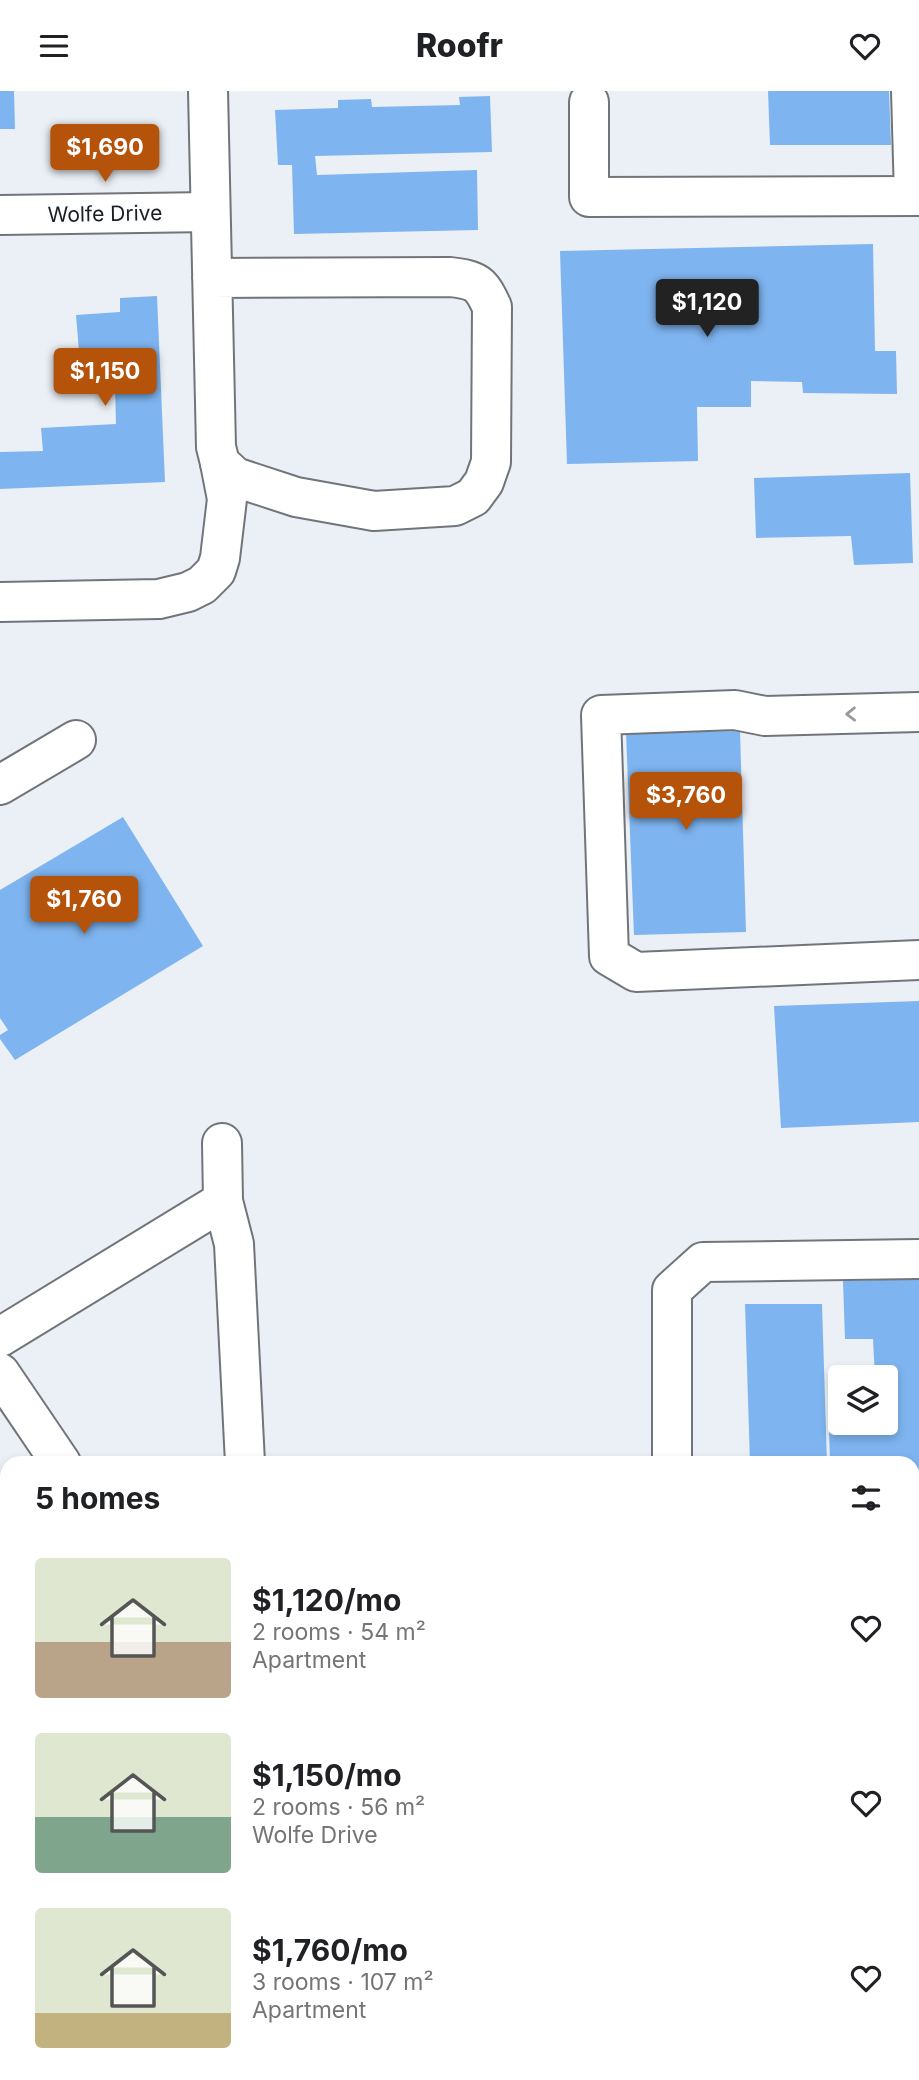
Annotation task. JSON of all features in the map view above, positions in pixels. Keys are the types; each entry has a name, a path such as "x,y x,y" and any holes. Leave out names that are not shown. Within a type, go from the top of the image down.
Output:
{"street":[{"path":"0,602 159,600 202,585 216,571 227,499 216,447 208,91"},
{"path":"589,102 589,197 916,196 911,91"},
{"name":"Wolfe Drive","path":"0,215 211,212"},
{"path":"212,278 470,279 483,287 492,307 491,462 484,482 472,497 455,506 374,511 296,497 235,477 220,463"},
{"path":"919,712 765,716 735,710 601,715 609,956 636,972 919,960"},
{"path":"0,785 75,740"},
{"path":"222,1143 223,1201 234,1244 245,1456"},
{"path":"0,1337 223,1201"},
{"path":"672,1456 673,1290 703,1262 919,1259"},
{"path":"0,1373 56,1456"}],"building":[{"path":"0,91 14,91 15,129 0,129"},
{"path":"768,91 889,91 891,145 770,145"},
{"path":"490,96 492,152 315,156 317,175 477,170 478,230 294,234 292,165 278,165 275,110 338,108 338,100 371,99 372,107 460,105 459,97"},
{"path":"873,244 875,351 896,351 897,394 803,393 802,382 751,381 751,407 697,407 698,461 567,464 560,251"},
{"path":"157,296 165,482 0,489 0,452 43,451 41,428 116,424 115,387 70,388 68,352 79,351 76,315 120,312 120,298"},
{"path":"910,473 913,563 854,565 851,536 756,538 754,478"},
{"path":"740,731 746,932 634,935 626,733"},
{"path":"123,817 203,946 15,1060 0,1039 0,1035 8,1030 0,1018 0,890"},
{"path":"919,1001 919,1122 781,1128 774,1006"},
{"path":"919,1279 919,1456 830,1456 829,1435 898,1435 898,1365 874,1365 873,1339 845,1339 843,1281"},
{"path":"745,1304 822,1304 827,1456 750,1456"}]}
